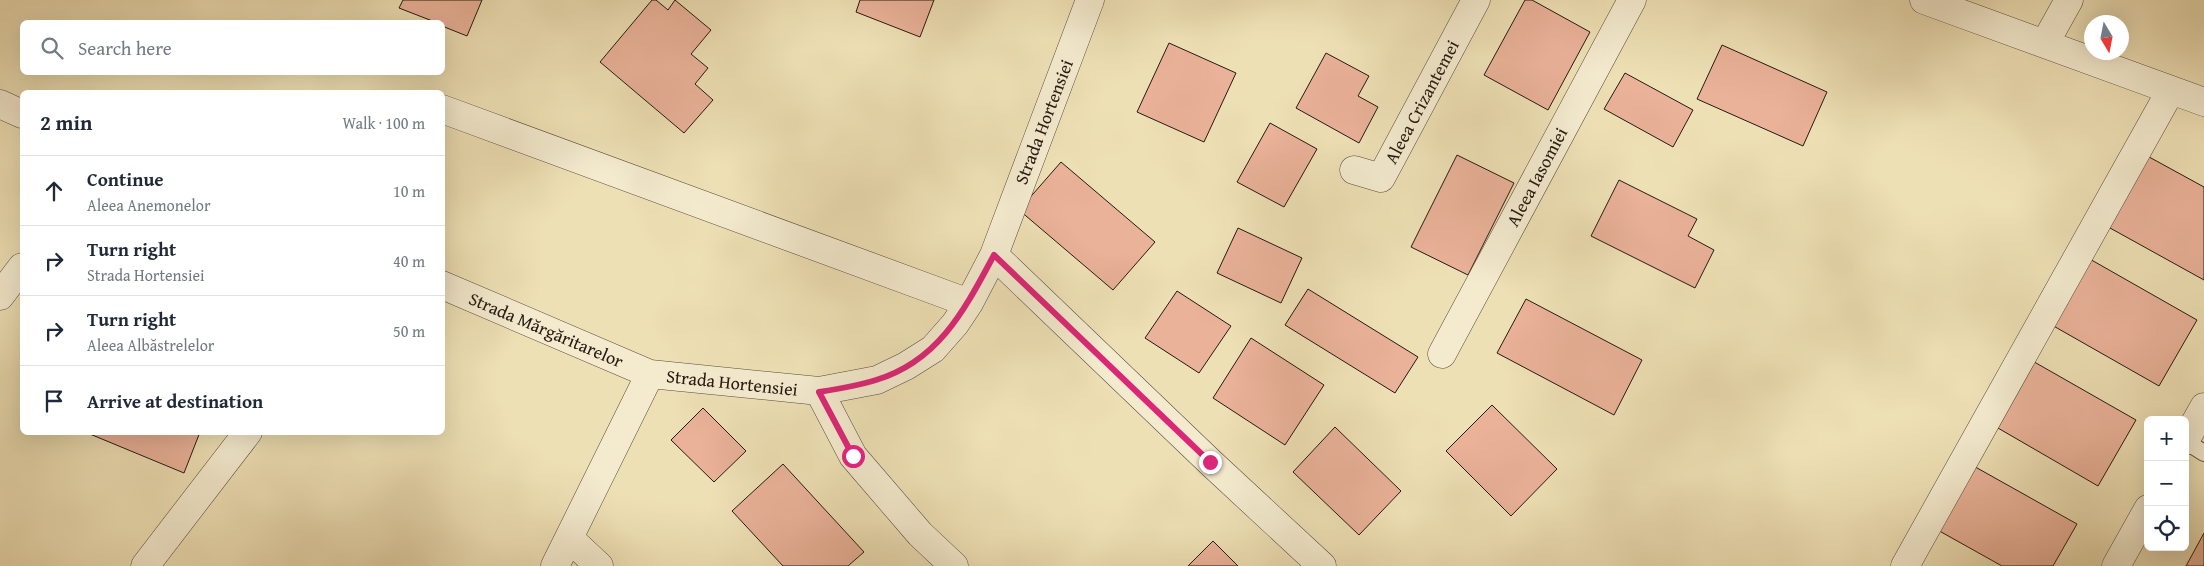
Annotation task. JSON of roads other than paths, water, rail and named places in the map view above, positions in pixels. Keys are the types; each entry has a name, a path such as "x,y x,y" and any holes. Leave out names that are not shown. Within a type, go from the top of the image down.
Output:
{"street":[{"name":"Strada Hortensiei","path":"555,566 650,374 819,392 877,380 906,366 933,348 955,324 969,303 994,255 1090,0"},
{"name":"Aleea Crizantemei","path":"1354,170 1381,178 1476,0"},
{"name":"Aleea Iasomiei","path":"1442,354 1632,0"},
{"path":"1924,0 2204,102"},
{"path":"2045,44 2069,0"},
{"path":"1905,566 2171,90"},
{"path":"0,104 20,113"},
{"path":"445,110 969,303"},
{"path":"994,255 1210,462 1322,566"},
{"path":"0,296 20,270"},
{"name":"Strada Mărgăritarelor","path":"445,286 650,374"},
{"path":"819,392 853,456 920,534 954,566"},
{"path":"2189,434 2204,407"},
{"path":"145,566 246,435"},
{"path":"2116,566 2144,516"},
{"path":"569,538 599,566"}],"lane":[{"path":"2189,444 2204,453"}]}
